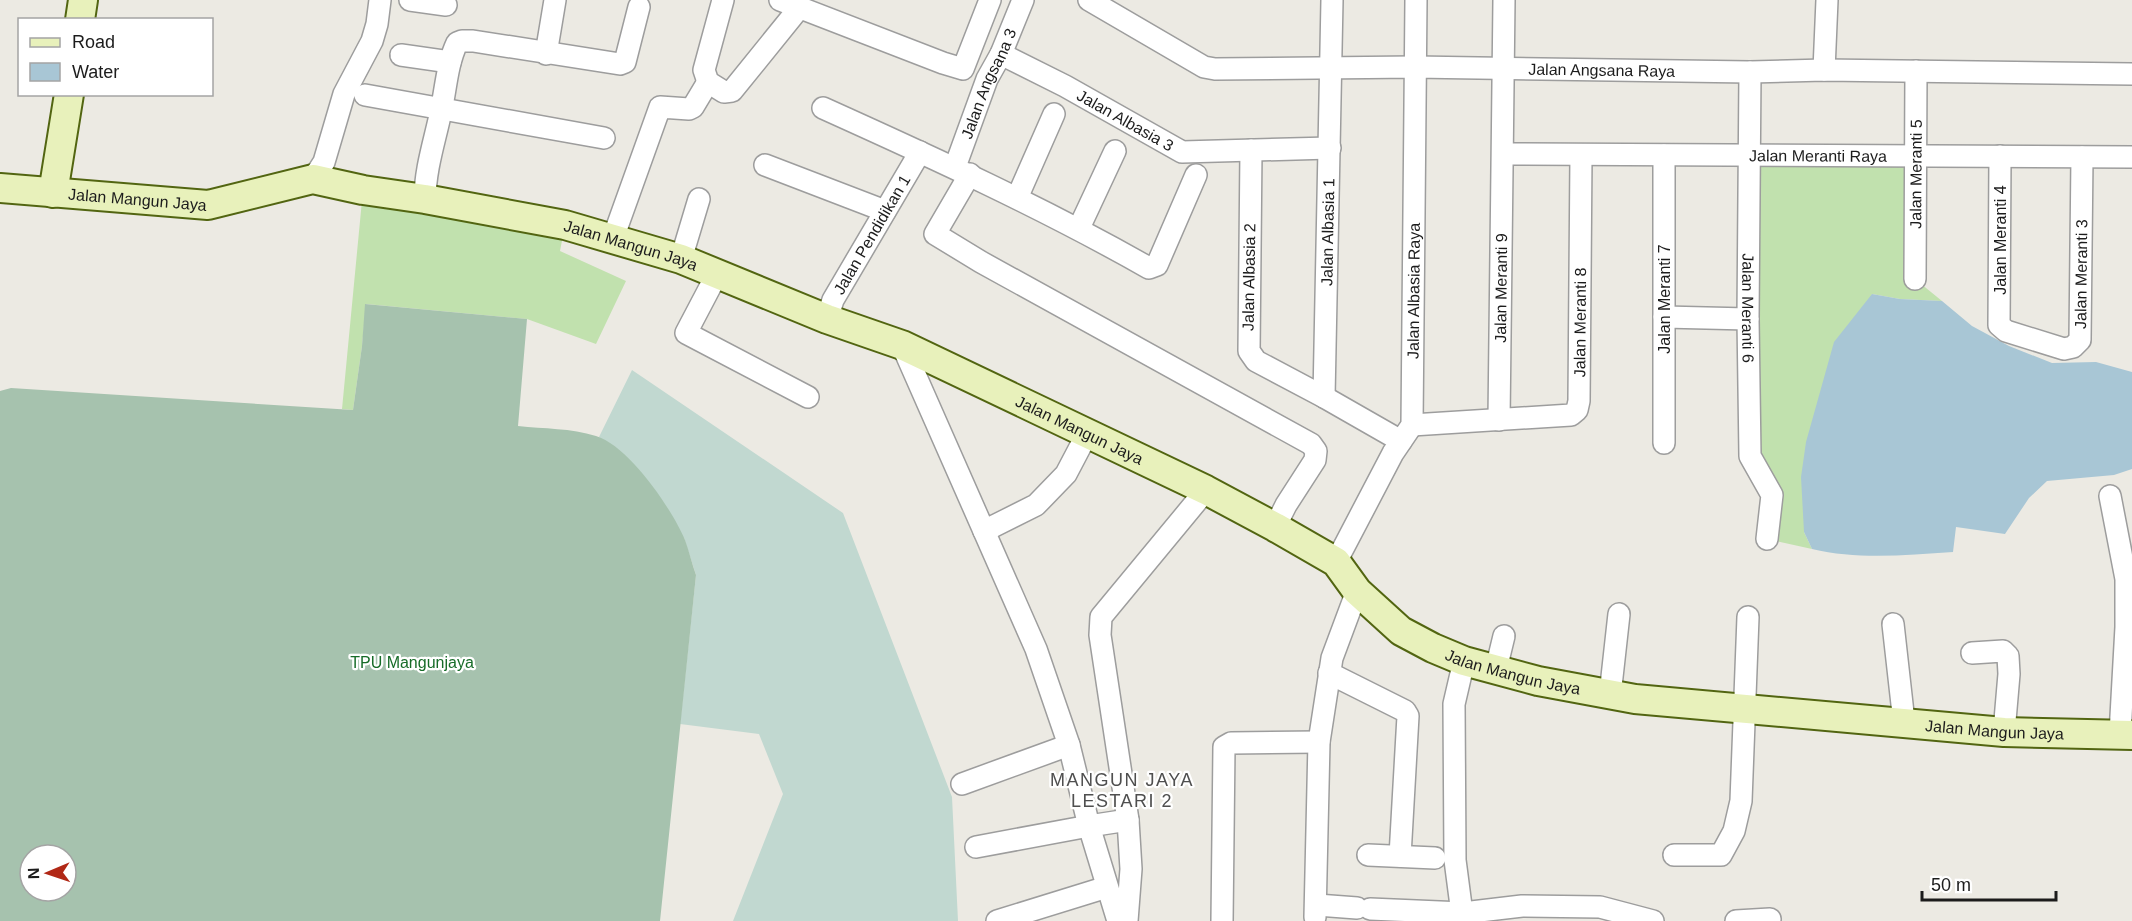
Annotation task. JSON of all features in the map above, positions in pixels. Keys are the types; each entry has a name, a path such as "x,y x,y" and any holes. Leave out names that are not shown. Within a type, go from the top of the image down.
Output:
{"street":[{"path":"80,18 83,0"},
{"path":"313,178 324,162 344,94 372,41 380,0"},
{"path":"410,0 446,5"},
{"path":"546,54 555,0"},
{"path":"723,0 704,70 708,82 724,92 732,91 800,8"},
{"path":"780,0 963,69 990,0"},
{"name":"Jalan Angsana 3","path":"1023,0 1001,54 987,79 962,171 934,234 1311,444 1316,451 1315,460 1286,505 1275,527"},
{"name":"Jalan Albasia 1","path":"1324,396 1332,0"},
{"name":"Jalan Albasia Raya","path":"1336,562 1407,433 1416,0"},
{"name":"Jalan Meranti 9","path":"1499,420 1504,0"},
{"path":"1824,70 1827,0"},
{"name":"Jalan Angsana Raya","path":"1095,1 1204,67 1215,69 1415,67 2132,74"},
{"path":"424,199 424,183 442,109 450,62 457,43 462,41 620,64 625,62 639,7"},
{"name":"Jalan Albasia 3","path":"1001,54 1065,86 1182,152 1330,148"},
{"path":"401,55 450,62"},
{"name":"Jalan Meranti 5","path":"1916,71 1916,279"},
{"name":"Jalan Meranti 6","path":"1750,72 1748,319 1750,456 1772,495 1767,539"},
{"path":"613,238 660,107 689,109 693,107 708,82"},
{"path":"365,94 604,138"},
{"path":"54,193 69,96"},
{"path":"823,108 962,171 1079,228 1149,268 1157,265 1196,175"},
{"path":"1017,198 1054,114"},
{"name":"Jalan Albasia 2","path":"1251,150 1249,351 1256,361 1324,396 1407,433"},
{"name":"Jalan Pendidikan 1","path":"826,319 833,300 920,152"},
{"path":"1079,228 1115,152"},
{"name":"Jalan Meranti Raya","path":"1503,154 2132,157"},
{"name":"Jalan Meranti 8","path":"1499,420 1571,415 1577,410 1579,401 1581,155"},
{"name":"Jalan Meranti 7","path":"1664,155 1664,443"},
{"name":"Jalan Meranti 4","path":"1999,325 2000,156"},
{"name":"Jalan Meranti 3","path":"1999,325 2006,331 2064,349 2073,347 2080,340 2082,157"},
{"path":"765,165 885,211"},
{"name":"Jalan Mangun Jaya","path":"0,188 208,205 313,178 363,190 565,225 681,259 826,319 902,345 1206,490 1336,562 1357,591 1401,631 1464,661 1538,681 1635,699 2004,732 2126,735"},
{"path":"681,259 699,199"},
{"path":"717,274 686,333 808,397"},
{"path":"1664,317 1748,319"},
{"path":"902,345 1036,649 1069,745 1089,826 1118,921"},
{"path":"1407,433 1499,420"},
{"path":"984,531 1036,504 1066,474 1087,434"},
{"path":"1127,921 1131,869 1128,820 1100,635 1101,617 1206,490"},
{"path":"2110,496 2126,579 2126,735"},
{"path":"1357,591 1332,658 1319,742 1316,911 1363,908 1463,917 1600,914 1653,921"},
{"path":"1610,695 1619,614"},
{"path":"1674,855 1721,855 1734,831 1741,801 1748,617"},
{"path":"1893,624 1904,722"},
{"path":"1496,669 1504,636"},
{"path":"1972,653 2004,651 2008,656 2009,674 2004,732"},
{"path":"1463,917 1455,860 1454,704 1464,661"},
{"path":"1329,673 1405,711 1408,716 1400,856"},
{"path":"1222,921 1224,747 1232,743 1319,742"},
{"path":"962,783 1069,745"},
{"path":"976,848 1128,820"},
{"path":"1368,855 1435,858"},
{"path":"997,921 1107,887"},
{"path":"1737,921 1770,919"}],"green space":[{"path":"1751,155 1915,156 1915,279 1942,301 1900,299 1872,294 1804,532 1812,549 1767,539 1758,471"},
{"path":"363,190 565,225 560,251 626,281 596,344 527,319 366,304 353,410 342,409"},
{"name":"TPU Mangunjaya","path":"365,304 527,319 518,426 577,431 609,442 635,465 670,512 685,540 696,575 660,921 0,921 0,391 11,388 353,410"}],"shaded area":[{"path":"632,370 843,513 952,797 958,921 733,921 783,794 759,734 680,724 696,575 684,538 599,437"}],"water":[{"path":"1872,294 1900,299 1942,301 1972,326 2009,346 2052,363 2096,362 2132,372 2132,469 2114,475 2047,481 2029,498 2005,534 1956,527 1953,552 1864,556 1812,549 1804,532 1801,477 1806,442 1834,342"}],"district":[{"name":"MANGUN JAYA LESTARI 2","path":"1122,790"}]}
